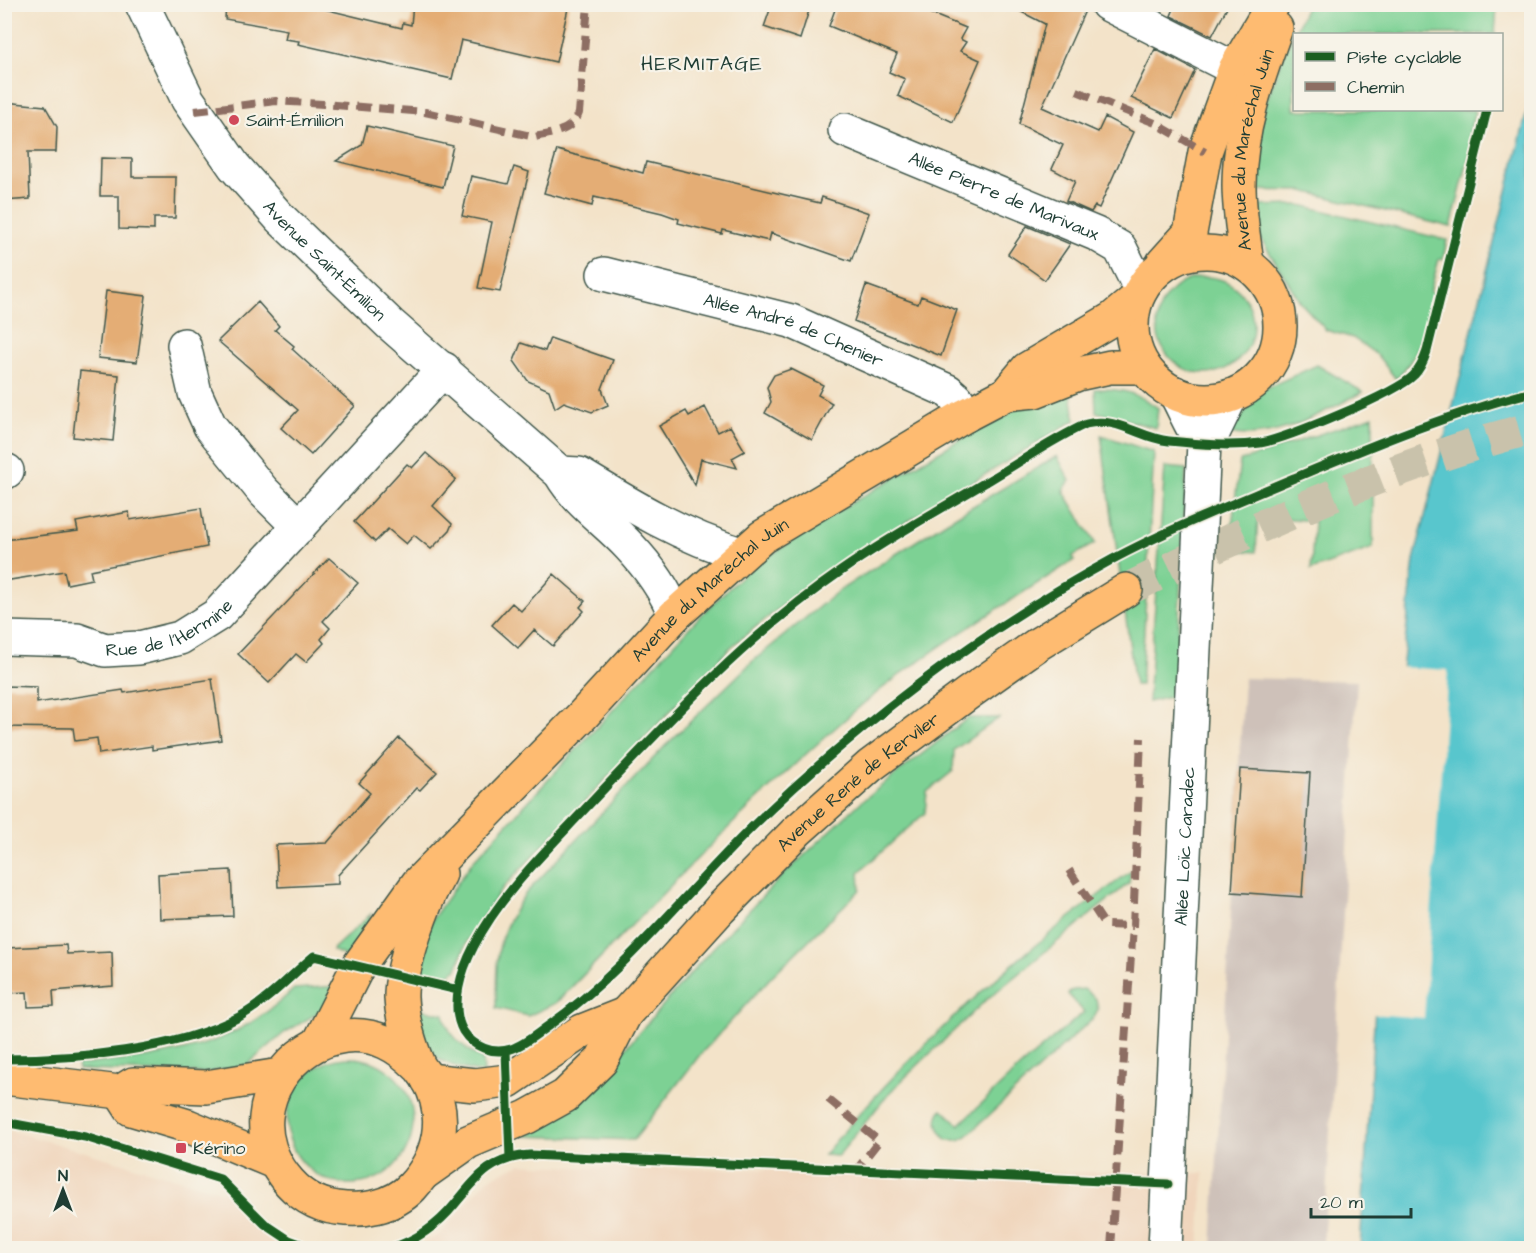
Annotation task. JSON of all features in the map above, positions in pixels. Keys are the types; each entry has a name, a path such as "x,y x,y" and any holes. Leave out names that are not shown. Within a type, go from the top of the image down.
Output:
{"main road":[{"name":"Avenue du Maréchal Juin","path":"1006,394 1027,369 1112,319 1144,287 1191,233 1206,152 1235,69 1273,4"},
{"name":"Avenue du Maréchal Juin","path":"1247,264 1239,182 1243,138 1263,64 1284,4"},
{"path":"1200,252 1224,254 1247,264 1271,289 1280,322 1279,340 1273,358 1262,374 1248,387 1231,396 1212,400 1193,399 1175,393 1158,382 1144,367 1132,336 1132,320 1144,287 1176,258 1200,252"},
{"name":"Avenue du Maréchal Juin","path":"319,1043 357,968 418,883 460,842 675,615 741,554 762,537 966,415 1006,394 1035,391 1078,374 1110,368 1144,367"},
{"name":"Avenue René de Kerviler","path":"424,1173 468,1142 527,1117 565,1096 601,1061 624,1014 720,909 790,839 870,766 1038,644 1126,590"},
{"name":"Avenue du Maréchal Juin","path":"423,1073 401,1001 402,978 433,885 460,842"},
{"name":"Avenue René de Kerviler","path":"423,1073 475,1084 508,1081 582,1031 624,1014"},
{"path":"340,1037 362,1037 383,1041 402,1051 423,1073 438,1103 440,1127 436,1152 424,1173 399,1196 384,1205 359,1210 334,1208 310,1199 290,1183 274,1162 267,1141 266,1118 270,1096 280,1075 297,1056 319,1043 340,1037"},
{"path":"4,1078 120,1092 133,1084 206,1087 280,1075"},
{"path":"120,1092 131,1109 188,1126 274,1162"}],"street":[{"name":"Avenue Saint-Émilion","path":"142,4 188,100 234,166 280,218 390,324 560,473 572,493 636,554 667,595 675,615"},
{"path":"1107,4 1235,69"},
{"name":"Allée Pierre de Marivaux","path":"845,130 1096,234 1120,248 1144,287"},
{"name":"Allée André de Chenier","path":"604,274 791,321 948,391 957,399 966,415"},
{"path":"184,345 195,393 210,426 263,491 299,527"},
{"name":"Rue de l'Hermine","path":"4,638 76,640 105,650 139,648 180,638 217,615 444,369"},
{"path":"1175,393 1186,412 1192,430 1204,443 1213,434 1231,396"},
{"name":"Allée Loïc Caradec","path":"1165,1248 1204,443"},
{"name":"Avenue Saint-Émilion","path":"560,473 579,474 685,533 714,546 741,554"}],"shaded area":[{"path":"1244,678 1357,681 1323,1248 1212,1248"},
{"path":"5,1129 230,1194 256,1226 298,1248 5,1248"},
{"path":"520,1164 592,1168 1204,1173 1199,1248 414,1248 439,1235 488,1179"}],"green space":[{"path":"1307,5 1497,5 1495,33 1294,33"},
{"path":"1293,36 1293,111 1475,111 1469,135 1474,137 1451,227 1303,191 1247,190 1247,156 1279,66"},
{"path":"1300,205 1447,240 1443,259 1439,259 1430,292 1435,294 1422,340 1396,379 1377,355 1353,338 1326,330 1301,303 1261,239 1250,206"},
{"path":"1205,277 1223,280 1239,291 1250,307 1253,325 1250,343 1239,359 1223,370 1205,373 1187,370 1171,359 1160,343 1157,325 1160,307 1171,291 1187,280"},
{"path":"1317,365 1363,392 1281,430 1247,435 1229,433 1262,390"},
{"path":"1070,386 1075,420 864,548 803,589 731,647 501,890 467,941 457,969 442,979 418,974 431,921 473,861 700,616 746,572 826,518 1020,404"},
{"path":"1095,389 1128,392 1158,408 1156,428 1096,412"},
{"path":"1373,416 1373,548 1311,570 1314,521 1258,516 1256,552 1229,550 1240,461"},
{"path":"1101,435 1154,452 1141,685 1135,685"},
{"path":"1057,456 1070,481 1063,490 1095,543 1073,556 1074,560 940,647 863,704 744,812 556,1003 528,1016 496,1008 499,948 508,923 526,893 665,746 753,661 837,592 946,522"},
{"path":"1165,467 1186,469 1175,696 1148,702"},
{"path":"968,718 999,718 954,750 953,771 927,792 925,813 859,872 860,890 772,976 699,1056 634,1140 525,1136 576,1105 711,950 781,877 862,801"},
{"path":"1131,871 1129,883 986,1000 890,1092 838,1156 824,1155 894,1076 969,1003 1048,935"},
{"path":"371,914 369,925 349,958 332,950"},
{"path":"338,986 323,1010 284,1033 247,1065 205,1073 78,1070 77,1065 166,1054 193,1048 244,1027 294,989"},
{"path":"1084,989 1096,999 1098,1009 1095,1016 967,1136 959,1140 947,1140 941,1133 937,1121 942,1109 959,1125 1021,1066 1084,1012 1068,994 1073,990"},
{"path":"412,1007 444,1014 448,1028 453,1035 483,1060 484,1073 454,1066 434,1055 422,1037"},
{"path":"350,1058 374,1063 394,1077 408,1097 413,1121 408,1145 394,1165 374,1179 350,1184 326,1179 306,1165 292,1145 287,1121 292,1097 306,1077 326,1063"}],"water":[{"path":"1531,96 1531,1248 1360,1248 1379,944 1402,671 1414,560"}],"pier":[{"path":"1399,667 1448,670 1424,1018 1371,1014"}],"building":[{"path":"226,4 326,4 324,9 402,28 403,23 411,25 413,4 569,4 556,62 461,40 452,79 298,44 299,41 285,39 287,30 225,19"},
{"path":"772,4 811,4 800,39 764,27"},
{"path":"837,4 907,4 966,28 960,39 966,42 960,51 980,60 953,122 898,96 905,79 889,72 897,54 829,26"},
{"path":"1006,4 1088,4 1042,107 1098,132 1105,117 1133,132 1099,208 1095,206 1091,212 1066,201 1075,181 1052,169 1063,145 1019,124 1045,24"},
{"path":"1176,4 1229,4 1212,36 1171,16"},
{"path":"1155,49 1195,70 1173,118 1131,98"},
{"path":"4,102 45,106 57,127 56,152 28,152 30,199 4,201"},
{"path":"367,126 453,146 443,187 336,161 362,145"},
{"path":"557,150 643,173 646,162 820,203 822,197 869,213 851,261 771,233 769,241 723,230 722,234 678,223 679,219 662,213 594,197 592,206 544,193"},
{"path":"101,158 132,159 132,177 176,177 175,218 154,218 154,230 119,229 119,196 100,196"},
{"path":"514,167 529,172 500,292 478,288 492,222 462,216 471,176 508,184"},
{"path":"1027,226 1070,244 1045,280 1008,254"},
{"path":"866,285 918,304 921,296 957,310 941,356 854,321"},
{"path":"106,291 146,296 137,362 98,358"},
{"path":"258,302 279,326 275,330 294,346 292,349 355,406 311,455 281,428 298,410 218,341"},
{"path":"550,338 613,360 602,389 608,405 592,412 564,402 555,408 549,390 528,381 514,361 521,343 545,351"},
{"path":"791,369 823,385 818,395 832,403 812,440 765,413 771,402 767,387 774,375"},
{"path":"80,371 119,375 113,441 73,437"},
{"path":"705,407 718,432 730,426 745,451 732,458 737,468 701,459 695,485 659,426 686,411 689,416"},
{"path":"426,453 456,479 433,506 452,524 449,531 431,549 414,535 406,544 388,529 375,542 354,522 407,464 412,468"},
{"path":"201,508 207,547 90,570 92,579 67,584 64,571 4,581 4,540 78,531 76,522 129,512 130,520"},
{"path":"329,558 358,583 323,621 330,628 321,639 324,643 306,662 296,654 269,683 238,654"},
{"path":"554,574 585,601 580,607 584,611 553,646 534,630 518,648 492,625 512,603 521,611"},
{"path":"212,679 221,740 152,750 152,746 99,754 97,738 75,741 73,728 4,727 4,686 37,687 37,703 123,690 124,693"},
{"path":"399,738 437,772 420,790 417,788 338,875 338,884 278,887 276,845 327,843 370,793 359,783"},
{"path":"1240,769 1310,773 1302,897 1232,892"},
{"path":"231,870 233,916 160,919 158,874"},
{"path":"66,945 67,954 112,952 113,986 53,991 54,1006 28,1007 27,992 8,993 7,948"}],"tunnel":[{"path":"1126,590 1274,520 1325,499 1427,460 1532,428"}],"marked path":[{"path":"195,111 276,101 425,112 535,137 555,132 572,124 579,113 588,4"},
{"path":"1077,91 1155,123 1205,152"},
{"path":"1111,1248 1133,926 1141,738"},
{"path":"1069,870 1105,925 1133,926"},
{"path":"828,1099 879,1141 857,1169"}],"cycle path":[{"path":"1487,111 1427,351 1419,370 1414,375 1404,383 1365,403 1293,433 1260,443 1226,445 1169,441 1118,425 1098,422 1086,424 915,523 841,571 771,625 706,684 614,778 510,891 474,946 462,976 457,1010 463,1031 472,1041 491,1050 504,1051 526,1042 576,1005 629,957 727,852 835,751 969,648 1064,587 1157,537 1294,478 1441,420 1532,392"},
{"path":"4,1059 93,1055 124,1051 185,1038 213,1029 250,1011 314,956 458,990"},
{"path":"506,1051 510,1158"},
{"path":"4,1122 85,1137 220,1179 265,1224 289,1240 311,1248"},
{"path":"391,1248 410,1241 434,1225 486,1170 505,1160 530,1155 1168,1184"}],"place":[{"name":"Saint-Émilion","path":"234,120"},
{"name":"Kérino","path":"181,1148"}],"district":[{"name":"HERMITAGE","path":"702,64"}]}
